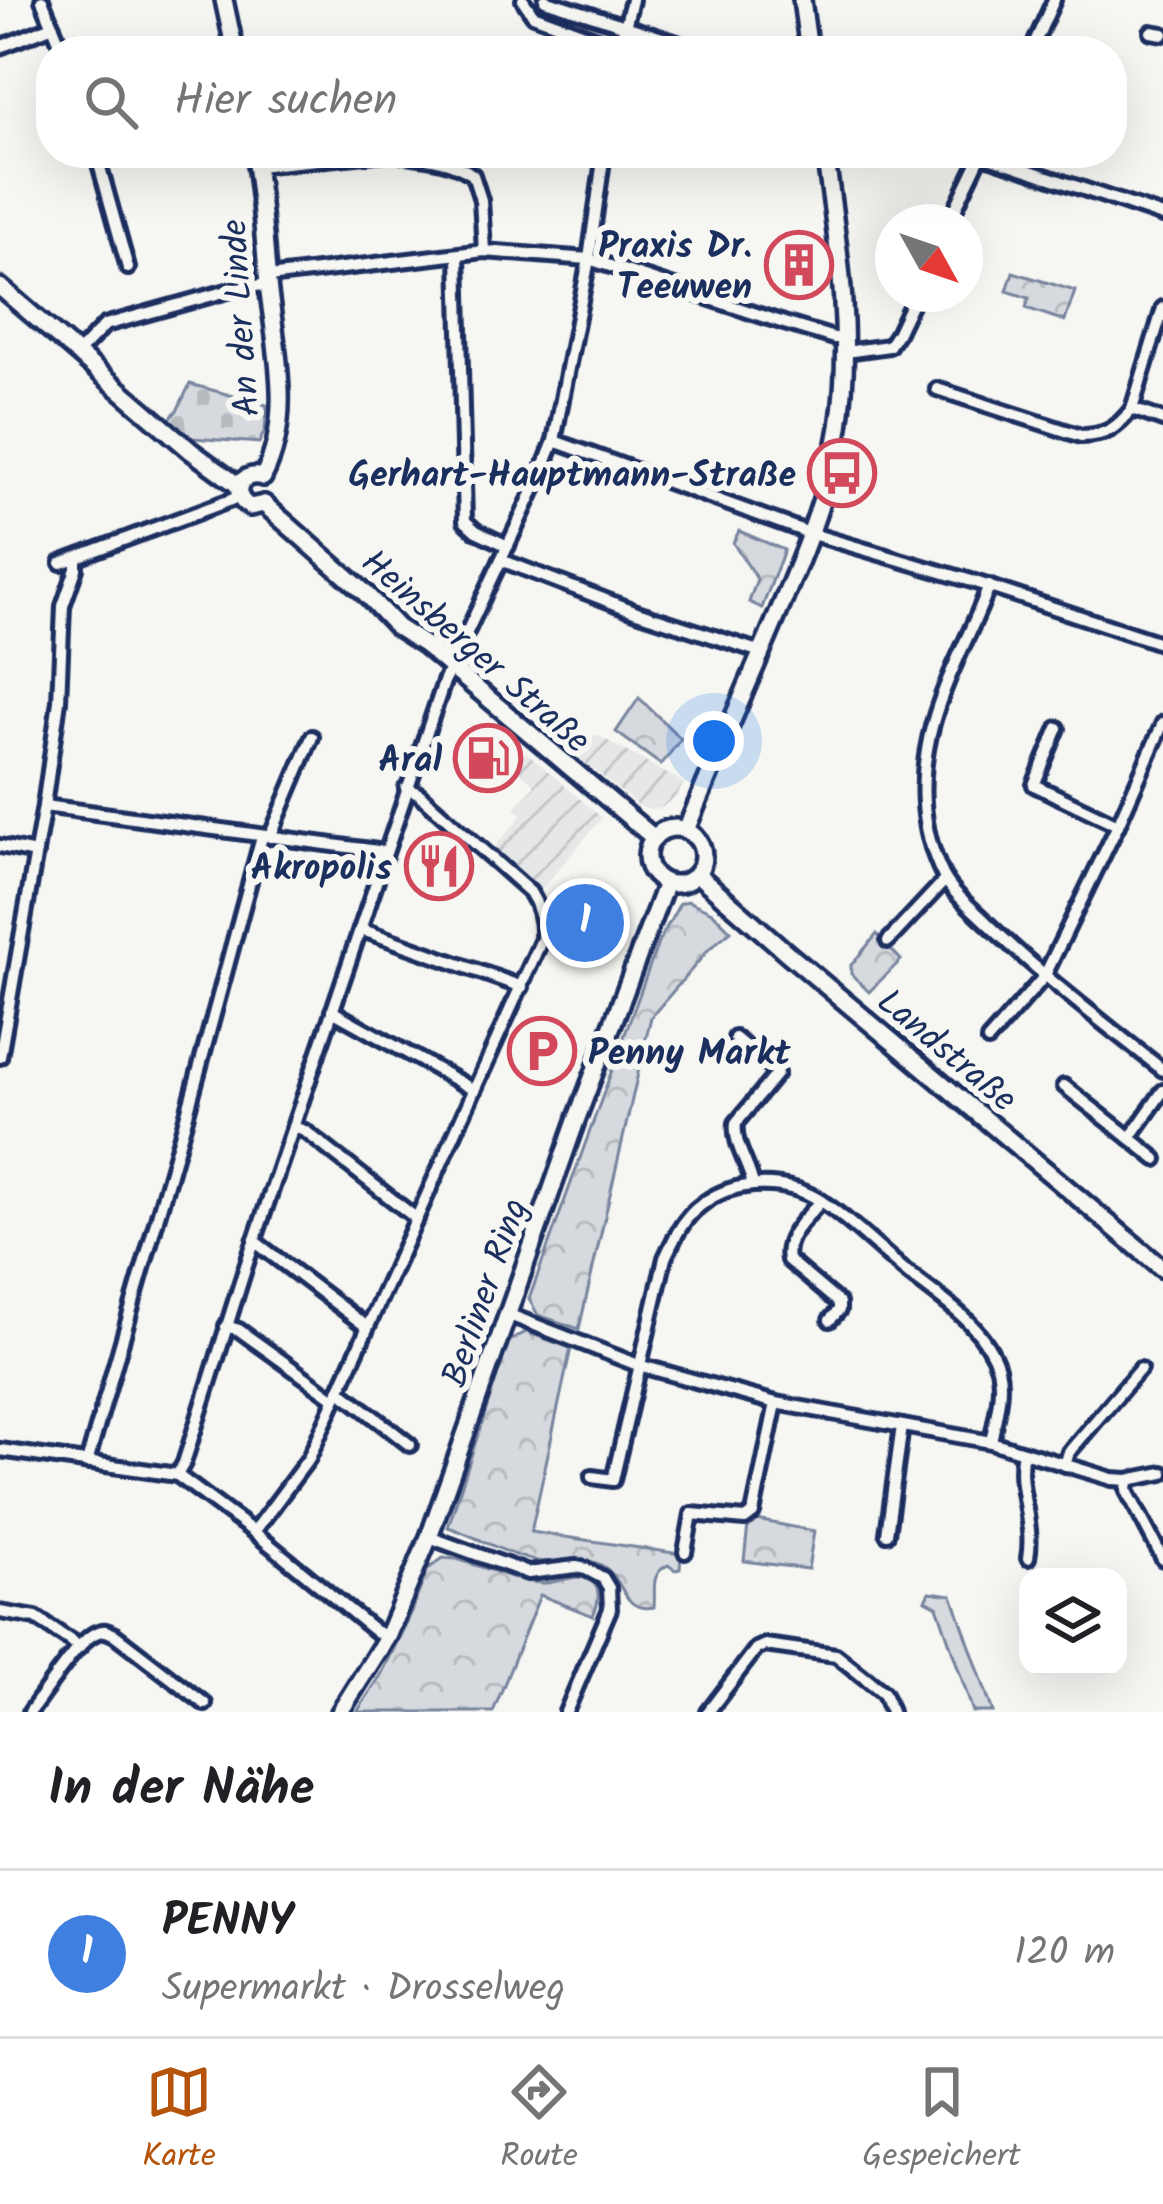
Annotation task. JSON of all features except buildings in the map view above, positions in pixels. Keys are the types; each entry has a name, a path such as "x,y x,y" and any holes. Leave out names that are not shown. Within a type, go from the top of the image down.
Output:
{"street":[{"path":"42,0 57,36"},
{"path":"524,0 533,15 586,36"},
{"path":"545,0 655,36"},
{"path":"621,36 632,0"},
{"path":"802,0 806,36"},
{"path":"1037,36 1054,0"},
{"path":"229,1 233,36"},
{"path":"0,47 53,26"},
{"path":"100,168 128,268"},
{"name":"An der Linde","path":"257,168 281,392 272,461 263,477"},
{"path":"461,168 473,175 481,200 484,251"},
{"path":"177,1474 449,666 554,441 602,168"},
{"path":"686,830 812,534 837,439 845,345 826,168"},
{"path":"958,204 973,168"},
{"path":"1024,168 1163,216"},
{"path":"76,354 105,325 231,290 484,251 589,259 845,345 889,346 907,312"},
{"path":"458,256 465,521 508,546"},
{"name":"Heinsberger Straße","path":"0,287 239,492 250,507 264,504 397,627 415,637 654,838"},
{"path":"937,388 1081,436 1105,434 1132,410 1163,308"},
{"path":"1132,410 1163,420"},
{"path":"554,441 812,534 1163,644"},
{"path":"61,563 239,492 249,476 263,477 271,490 264,504"},
{"path":"0,1057 59,701 63,606 76,559"},
{"path":"501,560 637,612 761,652"},
{"path":"988,586 935,716 925,762 926,822 945,880 1045,977 1163,1070"},
{"path":"988,1040 1045,977 1163,723"},
{"path":"1058,728 1034,784 1118,826"},
{"path":"87,1462 266,837 312,737"},
{"path":"254,1532 309,1458 542,940 537,902 530,892 418,793 406,788"},
{"path":"44,806 385,852"},
{"path":"668,829 686,830 699,841 701,866 683,883 666,883 658,879 647,855 654,838 668,829"},
{"path":"0,846 36,853"},
{"name":"Landstraße","path":"697,874 1163,1269"},
{"path":"888,940 945,880"},
{"name":"Berliner Ring","path":"340,1712 387,1636 429,1537 577,1118 666,883"},
{"path":"360,929 521,987"},
{"path":"332,1011 474,1090"},
{"path":"735,1038 777,1073 734,1129 752,1185"},
{"path":"1064,1086 1156,1159"},
{"path":"1130,1138 1163,1090"},
{"path":"293,1127 305,1131 417,1219"},
{"path":"592,1477 613,1480 665,1258 676,1234 702,1204 752,1185 784,1187 821,1201 981,1335 998,1369 991,1442"},
{"path":"821,1201 790,1238 786,1252 788,1260 839,1303 830,1320"},
{"path":"254,1240 367,1327"},
{"path":"507,1314 638,1365 776,1403 991,1442 1112,1479 1163,1473"},
{"path":"226,1326 239,1330 410,1445"},
{"path":"1064,1465 1069,1452 1140,1369"},
{"path":"685,1552 692,1514 745,1519 753,1513 776,1403"},
{"path":"887,1534 902,1426"},
{"path":"0,1450 177,1474 387,1636"},
{"path":"1023,1452 1020,1467 1031,1531 1028,1558"},
{"path":"1128,1480 1126,1491 1163,1559"},
{"path":"429,1537 528,1573 576,1567 603,1579 609,1588 610,1609 566,1712"},
{"path":"0,1612 36,1618 80,1647"},
{"path":"30,1712 90,1636 107,1631 205,1704"},
{"path":"708,1712 756,1649 765,1645 836,1654 884,1693 890,1712"}],"shaded area":[{"path":"595,734 684,783 677,795 661,808 639,806 578,757"},
{"path":"526,752 602,818 541,890 493,849 522,815 515,808 535,785 514,766"}],"green space":[{"path":"1013,272 1075,291 1065,321 1026,308 1029,298 1007,291"},
{"path":"190,384 267,405 259,443 192,438 169,420"},
{"path":"739,531 784,550 762,608 749,602 757,579 733,543"},
{"path":"639,698 681,739 661,765 616,732"},
{"path":"688,901 712,912 731,931 710,948 651,1017 579,1329 538,1315 529,1299 658,943 680,903"},
{"path":"877,934 901,960 869,992 851,974 851,965"},
{"path":"526,1332 571,1348 531,1532 681,1554 680,1569 668,1565 656,1578 654,1607 635,1605 601,1565 526,1559 448,1527 508,1342"},
{"path":"757,1520 814,1531 808,1569 744,1561 748,1525"},
{"path":"443,1558 533,1582 585,1578 597,1588 593,1616 540,1595 493,1712 357,1712 381,1675 428,1569"},
{"path":"930,1592 952,1595 993,1712 973,1712 937,1606 926,1600"}],"place":[{"name":"Praxis Dr. Teeuwen","path":"799,265"},
{"name":"Gerhart-Hauptmann-Straße","path":"842,473"},
{"name":"Aral","path":"488,758"},
{"name":"Akropolis","path":"439,866"},
{"name":"PENNY","path":"585,923"},
{"name":"Penny Markt","path":"542,1051"}]}
